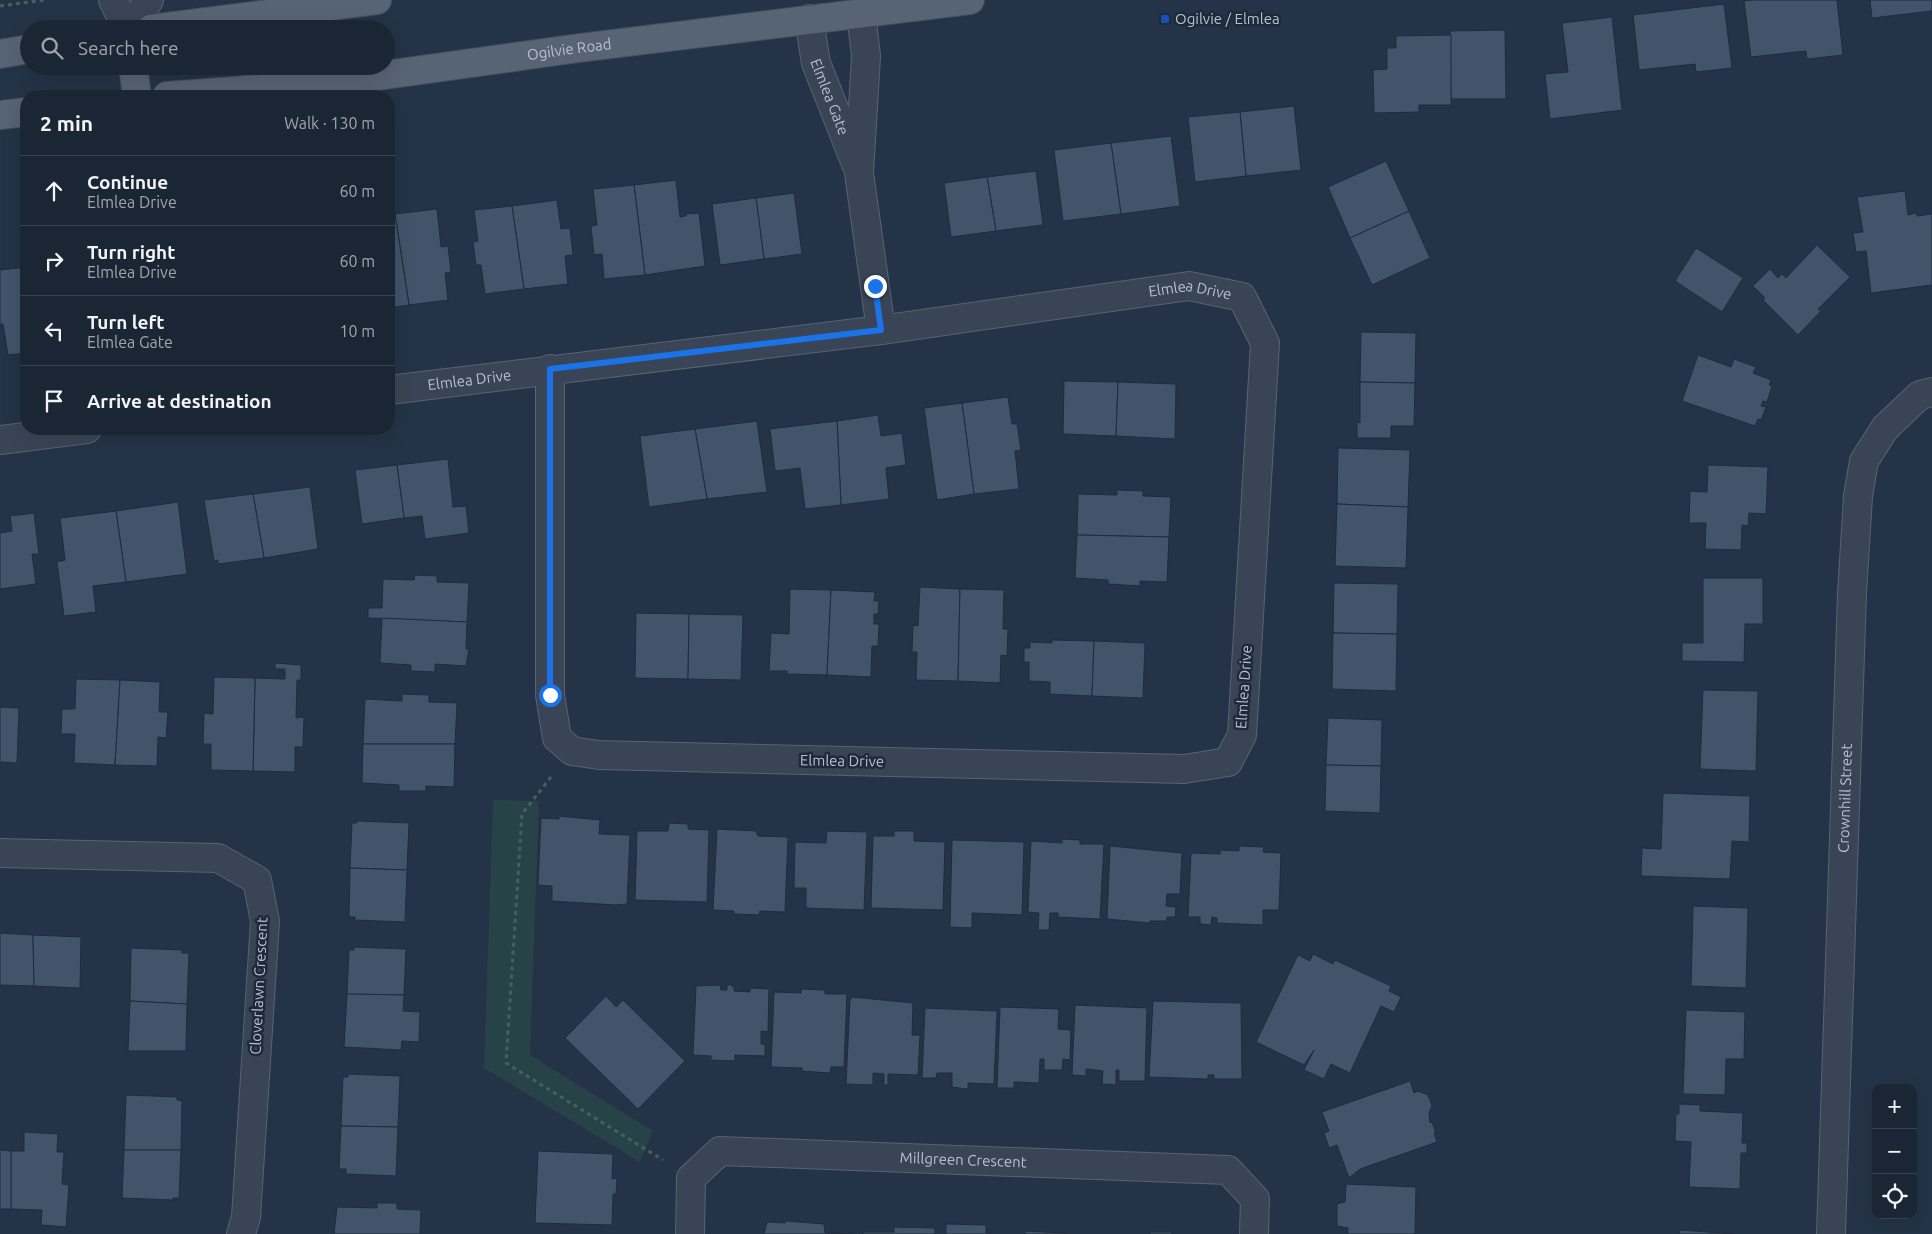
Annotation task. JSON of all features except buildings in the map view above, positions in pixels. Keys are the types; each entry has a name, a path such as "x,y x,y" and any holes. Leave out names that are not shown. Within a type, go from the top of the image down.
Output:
{"main road":[{"path":"221,20 376,0"},
{"name":"Ogilvie Road","path":"395,72 807,9 970,0"},
{"path":"0,54 20,51"},
{"path":"134,75 136,90"},
{"name":"Ogilvie Road","path":"247,90 313,85 378,75"},
{"path":"0,115 20,113"}],"street":[{"path":"113,0 124,20"},
{"path":"135,20 149,0"},
{"name":"Elmlea Gate","path":"860,6 866,56 859,173 881,330"},
{"name":"Elmlea Gate","path":"807,9 816,63 859,173"},
{"name":"Elmlea Drive","path":"395,389 881,330 1189,286 1242,297 1265,343 1242,735 1228,762 1184,769 599,755 572,751"},
{"path":"550,369 550,695 557,738 572,751"},
{"name":"Crownhill Street","path":"1831,1234 1851,613 1858,496 1864,461 1885,428 1920,395 1932,392"},
{"path":"0,440 40,435"},
{"name":"Cloverlawn Crescent","path":"0,853 218,858 257,880 265,920 246,1217 240,1234"},
{"name":"Millgreen Crescent","path":"691,1178 720,1151 1228,1170 1255,1199 1254,1234"},
{"path":"690,1234 691,1178"}],"path":[{"path":"0,6 45,0"},
{"path":"572,751 522,814 506,1063 691,1178"}],"green space":[{"path":"493,800 539,801 530,1055 653,1131 640,1162 484,1068"}],"place":[{"name":"Ogilvie / Elmlea","path":"1165,19"}],"route":[{"path":"550,695 550,369 881,330 875,286"}]}
